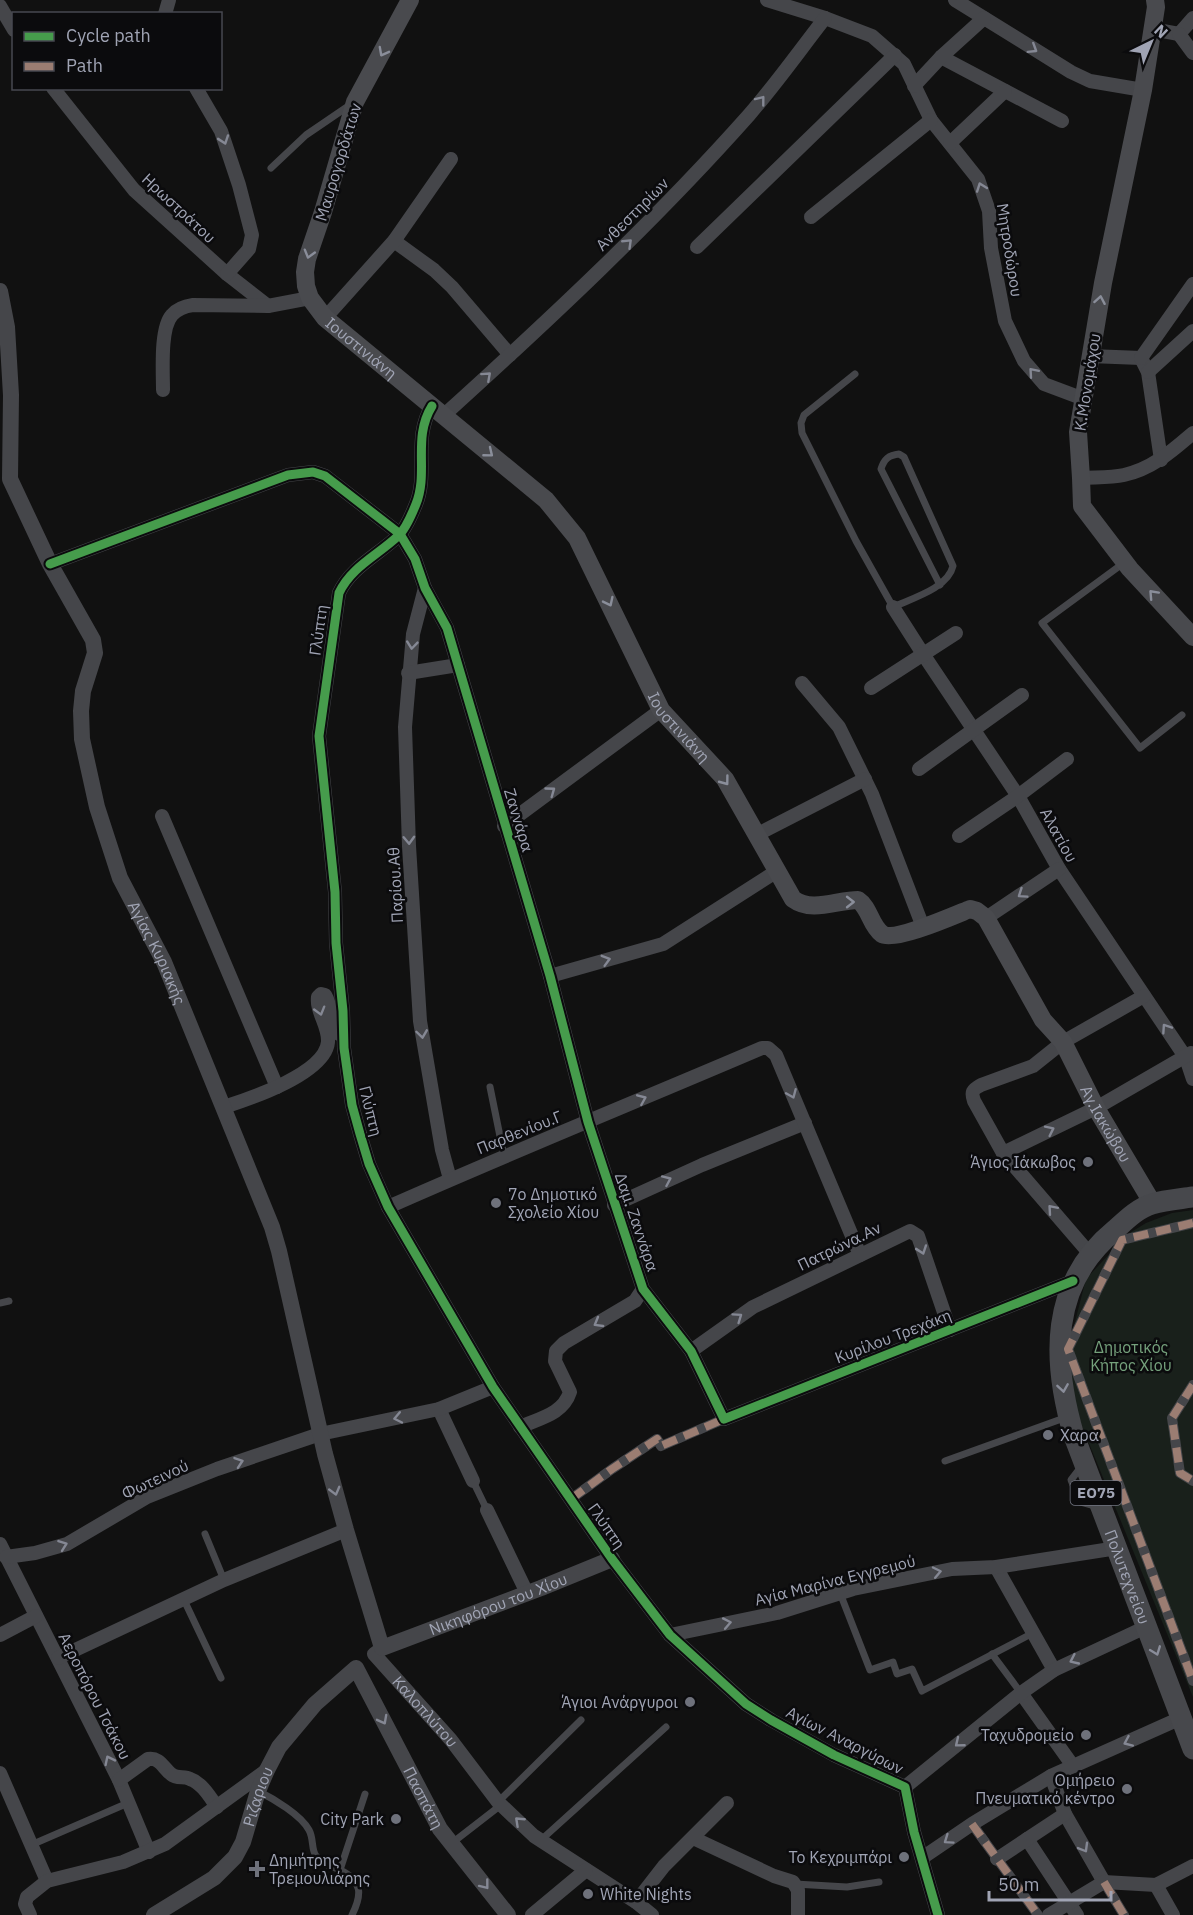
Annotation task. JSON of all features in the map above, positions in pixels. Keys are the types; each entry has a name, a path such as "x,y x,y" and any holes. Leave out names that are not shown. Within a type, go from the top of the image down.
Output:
{"main road":[{"name":"Μαυρογορδάτων","path":"310,298 306,286 307,259 355,102 410,0"},
{"name":"Κ.Μονομάχου","path":"1155,0 1156,7 1143,90 1103,284 1078,432 1082,506 1125,562 1193,637"},
{"name":"Ιουστινιάνη","path":"310,298 325,318 546,500 577,538 661,710 725,779 793,898 808,905 858,900 863,904 873,924 887,936 923,927 970,909 986,918"},
{"path":"986,918 1043,1020 1063,1042"},
{"name":"Αγ.Ιακώβου","path":"1063,1042 1096,1108 1153,1204"},
{"name":"ΕΟ75","path":"1153,1204 1193,1197"},
{"name":"Πολυτεχνείου","path":"1153,1204 1141,1209 1105,1238 1090,1254 1073,1281 1065,1305 1061,1329 1060,1374 1068,1417 1084,1463 1193,1749"}],"street":[{"name":"Μητροδώρου","path":"767,0 872,36 904,64 931,120 978,179 989,211 991,249 1005,321 1024,361 1044,384 1084,399"},
{"path":"955,0 1071,72 1090,81 1143,90"},
{"path":"0,6 12,27"},
{"name":"Ανθεστηρίων","path":"437,411 510,355 641,230 750,113 825,18"},
{"path":"914,86 941,57 984,18"},
{"path":"1179,34 1193,18"},
{"path":"1152,29 1179,34 1193,53"},
{"path":"697,247 895,55"},
{"path":"941,57 1062,121"},
{"name":"Ηρωστράτου","path":"55,90 134,190 227,274 268,306"},
{"path":"197,90 221,131 239,185 252,235 249,249 227,274"},
{"path":"950,143 1005,91"},
{"path":"811,217 931,120"},
{"path":"325,318 394,241 451,159"},
{"path":"394,241 434,270 452,287 510,355"},
{"path":"1141,358 1193,284"},
{"path":"0,291 7,327 11,395 5,480"},
{"path":"162,390 164,337 171,316 184,306 268,306 310,298"},
{"path":"1148,372 1193,331"},
{"path":"1090,356 1141,358"},
{"path":"1141,358 1148,372 1161,460"},
{"path":"50,564 288,475 314,472 325,476 400,534 416,505 422,487 422,431 426,416 437,411"},
{"path":"1081,478 1122,476 1141,470 1161,460 1193,433"},
{"name":"Αγίας Κυριακής","path":"5,480 93,640 95,653 83,691 82,739 103,828 120,878 164,962 274,1235 320,1434"},
{"name":"Ζαννάρα","path":"400,534 415,559 425,588 447,628 550,976 588,1122"},
{"name":"Γλύπτη","path":"400,534 349,576 339,593 319,736 335,892 336,943 344,1048 352,1105 369,1164 388,1207 493,1387 612,1559 670,1635"},
{"name":"Παρίου.Αθ","path":"425,588 413,634 408,673 405,727 408,834 420,1021 442,1150 450,1179"},
{"name":"Αλατίου","path":"893,607 1018,796 1059,869 1144,996 1189,1055 1193,1079"},
{"path":"871,688 956,633"},
{"path":"408,673 458,666"},
{"path":"802,683 839,727 865,779 923,927"},
{"path":"919,769 1022,695"},
{"path":"504,826 661,710"},
{"path":"959,836 1067,759"},
{"path":"758,834 865,779"},
{"path":"162,816 277,1088"},
{"path":"986,918 1059,869"},
{"path":"550,976 663,944 777,871"},
{"path":"224,1107 277,1088 307,1070 323,1053 328,1040 318,1007 317,999 321,994 327,999 344,1048"},
{"path":"1090,1254 1003,1152 971,1093 973,1090 1033,1066 1063,1042 1144,996"},
{"name":"Παρθενίου.Γ","path":"388,1207 504,1155 762,1048 768,1048 776,1055 805,1123"},
{"path":"1003,1152 1096,1108 1189,1055"},
{"name":"Δαμ. Ζαννάρα","path":"588,1122 644,1289 691,1351 724,1419"},
{"path":"614,1205 702,1165 805,1123 860,1255"},
{"path":"1192,1677 1068,1349 1122,1240 1193,1223"},
{"name":"Πατρώνα.Αν","path":"691,1351 753,1307 905,1232 918,1236 950,1330"},
{"name":"Κυρίλου Τρεχάκη","path":"570,1500 657,1439 661,1446 1073,1281"},
{"path":"520,1427 560,1409 566,1402 570,1392 555,1361 556,1351 564,1343 635,1301 644,1289"},
{"path":"1193,1385 1172,1418 1180,1473 1193,1482"},
{"name":"Φωτεινού","path":"3,1551 35,1553 67,1544 147,1497 217,1469 320,1434 439,1409 493,1387"},
{"path":"439,1409 473,1481"},
{"name":"Καλοπλύτου","path":"320,1434 378,1651 499,1803 534,1836 636,1902 652,1915"},
{"path":"487,1510 527,1593"},
{"path":"58,1658 224,1580 346,1530"},
{"name":"Αγία Μαρίνα Εγγρεμού","path":"670,1635 777,1613 840,1593 952,1569 996,1567 1117,1548"},
{"name":"Αεροπόρου Τσάκου","path":"3,1551 119,1780 149,1852"},
{"name":"Νικηφόρου του Χίου","path":"378,1651 612,1559"},
{"path":"996,1567 1054,1670"},
{"path":"0,1635 36,1616"},
{"path":"905,1787 1021,1693 1054,1670 1146,1627"},
{"name":"Αγίων Αναργύρων","path":"670,1635 746,1704 834,1755 905,1787 914,1832 938,1915"},
{"path":"356,1668 378,1651"},
{"name":"Ριζαριου","path":"154,1915 214,1878 235,1857 243,1842 258,1791 279,1747 315,1704 356,1668"},
{"name":"Πασπάτη","path":"356,1668 440,1829 508,1915"},
{"path":"1021,1693 1073,1766"},
{"path":"922,1858 972,1824 1052,1776 1181,1718"},
{"path":"119,1780 148,1759 153,1758 158,1760 172,1775 193,1780 217,1807"},
{"path":"30,1915 25,1904 27,1897 47,1881 112,1865 165,1844 267,1770"},
{"path":"0,1773 47,1881"},
{"path":"1052,1776 1065,1814 1124,1915"},
{"path":"636,1902 664,1866 727,1803"},
{"path":"996,1859 1065,1814"},
{"path":"972,1824 1038,1915"},
{"path":"693,1838 795,1884 798,1890 798,1915"},
{"path":"1027,1839 1077,1915"},
{"path":"1049,1915 1104,1882 1156,1885 1193,1866"},
{"path":"532,1915 586,1870"},
{"path":"1156,1885 1173,1915"}],"lane":[{"path":"271,168 306,135 355,102"},
{"path":"855,374 804,415 801,423 802,433 856,541 893,607 940,585 947,579 952,566 906,461 899,454 893,455 887,458 881,469 940,585"},
{"path":"1125,562 1042,623 1140,748 1182,715"},
{"path":"490,1087 504,1155"},
{"path":"0,1303 9,1301"},
{"path":"945,1461 1068,1417"},
{"path":"473,1481 487,1510"},
{"path":"205,1534 224,1580"},
{"path":"840,1593 870,1670 893,1662 897,1674 912,1669 921,1690 1033,1633"},
{"path":"184,1600 221,1678"},
{"path":"992,1654 1021,1693"},
{"path":"452,1843 499,1803 581,1720"},
{"path":"541,1840 666,1727"},
{"path":"258,1791 279,1801 309,1829 313,1852 318,1858 329,1867 340,1870 351,1877 360,1893 352,1915"},
{"path":"340,1870 365,1794"},
{"path":"31,1845 128,1803"},
{"path":"795,1884 847,1887 879,1882"}],"green space":[{"name":"Δημοτικός Κήπος Χίου","path":"1193,1210 1193,1697 1070,1397 1068,1349 1086,1279 1128,1234 1146,1223 1172,1213"}],"marked path":[{"path":"1193,1223 1122,1240 1068,1349 1193,1681"},
{"path":"1193,1385 1172,1418 1180,1473 1193,1481"},
{"path":"571,1499 657,1439 661,1446 724,1419"},
{"path":"972,1824 1038,1915"},
{"path":"1104,1882 1124,1915"}],"cycle path":[{"path":"432,406 423,430 420,492 408,521 398,536 350,576 339,593 319,736 335,892 336,943 343,1011 344,1048 352,1105 369,1164 388,1207 493,1387 612,1559 670,1635 746,1704 834,1755 905,1787 914,1832 938,1915"},
{"path":"50,564 288,475 313,472 325,476 400,534 415,559 425,588 447,628 550,976 588,1122 643,1289 691,1351 724,1419 1073,1281"}],"place":[{"name":"Άγιος Ιάκωβος","path":"1088,1162"},
{"name":"7ο Δημοτικό Σχολείο Χίου","path":"496,1203"},
{"name":"Χαρα","path":"1048,1435"},
{"name":"Άγιοι Ανάργυροι","path":"690,1702"},
{"name":"Ταχυδρομείο","path":"1086,1735"},
{"name":"Ομήρειο Πνευματικό κέντρο","path":"1127,1789"},
{"name":"City Park","path":"396,1819"},
{"name":"Το Κεχριμπάρι","path":"904,1857"},
{"name":"Δημήτρης Τρεμουλιάρης","path":"257,1869"},
{"name":"White Nights","path":"588,1894"}]}
